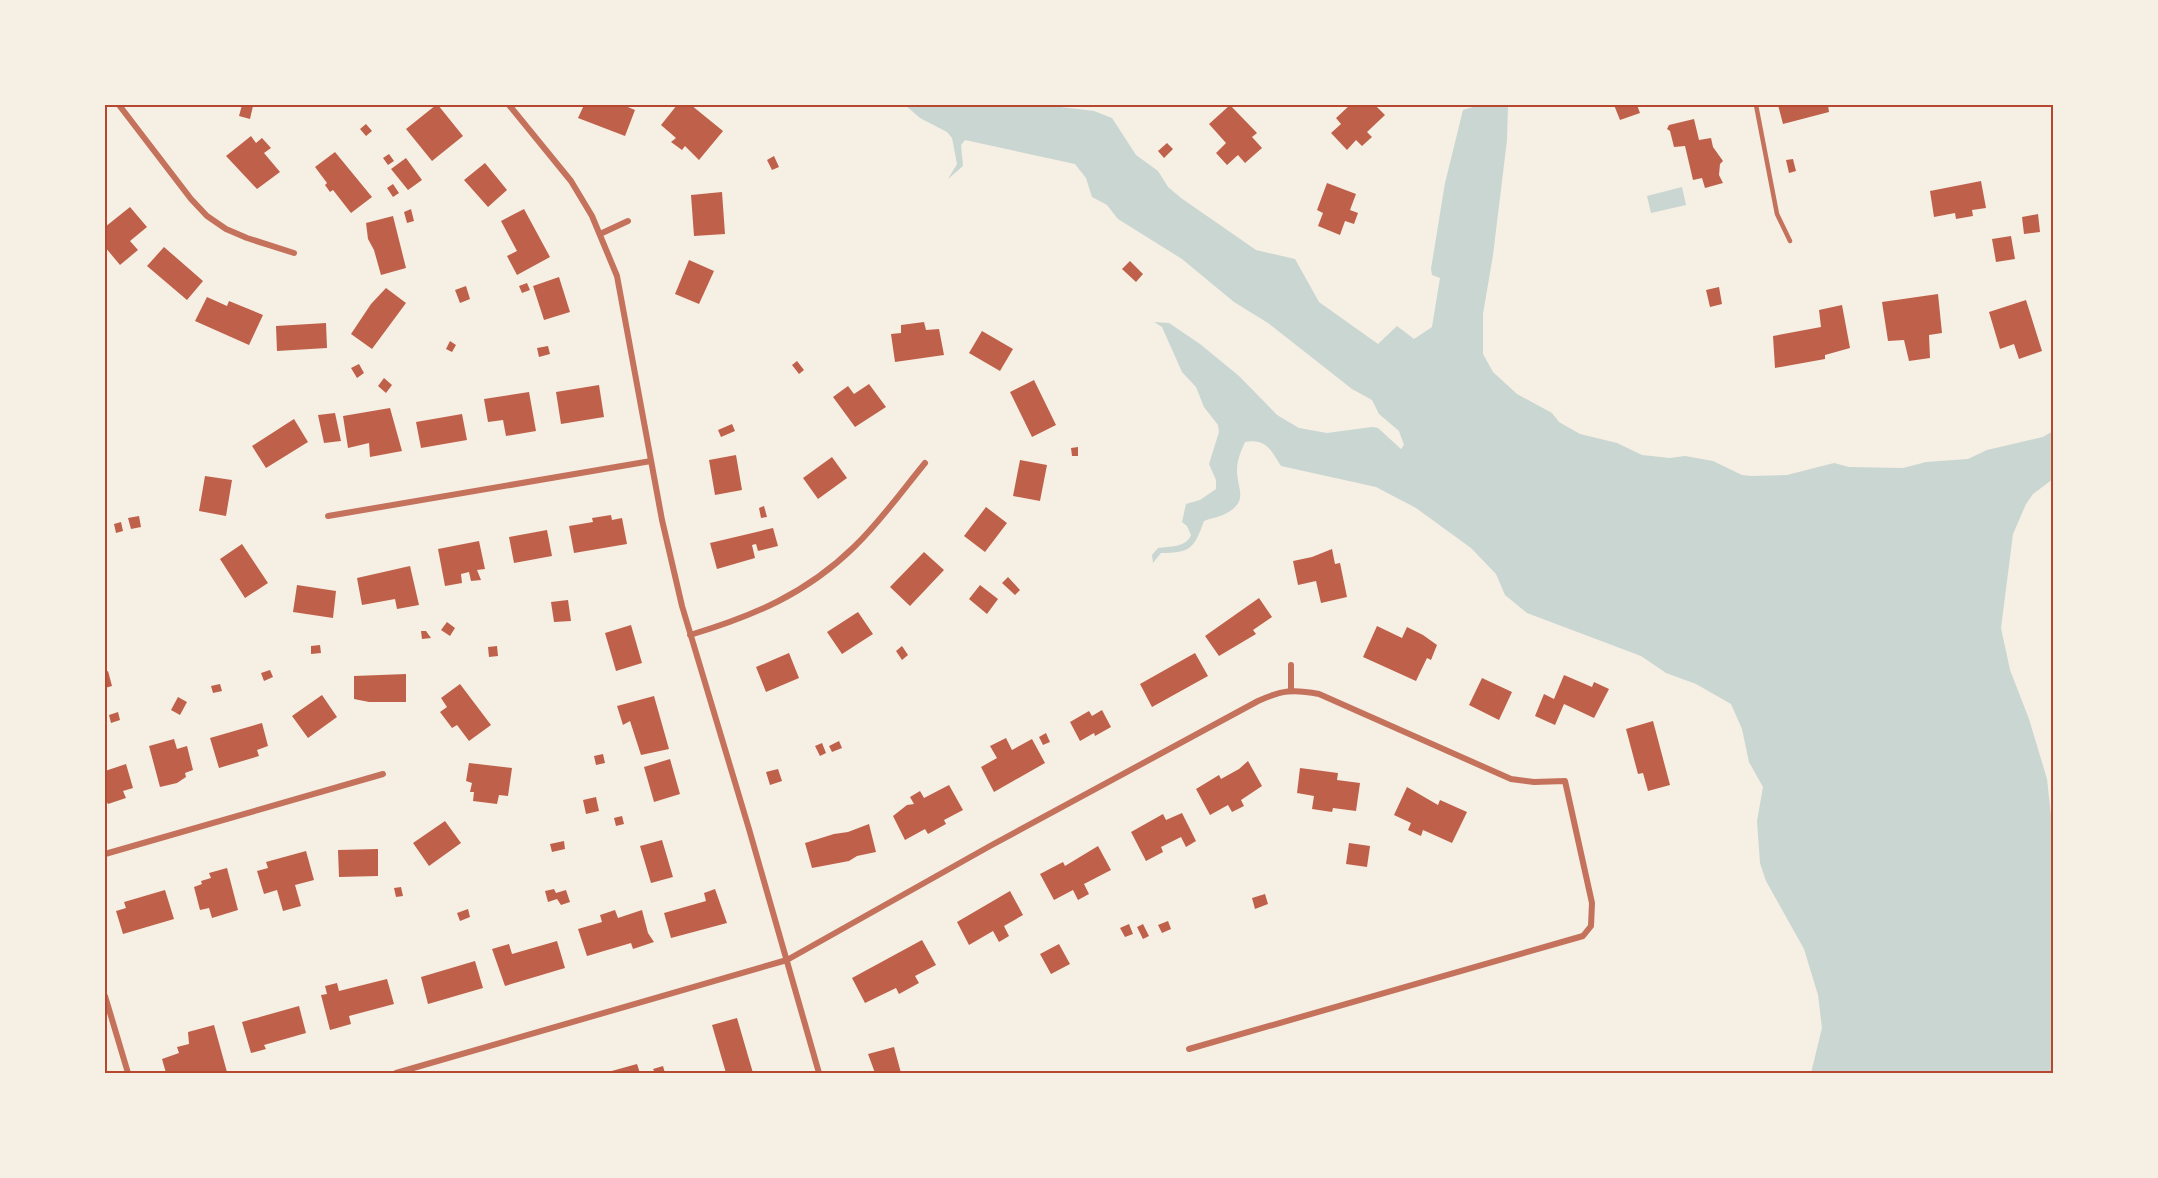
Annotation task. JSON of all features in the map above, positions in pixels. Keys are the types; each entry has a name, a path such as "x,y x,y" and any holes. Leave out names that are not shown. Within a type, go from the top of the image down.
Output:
{"street":[{"path":"119,105 191,200 207,216 226,229 247,238 294,253"},
{"path":"509,105 571,181 592,216 617,276 664,531 690,635 819,1073"},
{"path":"600,234 628,221"},
{"path":"328,516 651,461"},
{"path":"690,635 746,617 773,605 807,585 856,545 925,463"},
{"path":"1291,665 1291,690"},
{"path":"396,1073 787,960 990,846 1278,692 1291,690 1319,694 1511,779 1534,782 1565,781 1592,903 1591,926 1583,936 1189,1049"},
{"path":"105,854 383,774"},
{"path":"105,996 128,1073"}],"lane":[{"path":"1756,105 1777,214 1790,242"}],"shaded area":[{"path":"905,105 1044,105 1094,111 1112,118 1136,155 1158,171 1168,187 1256,250 1295,259 1319,302 1378,344 1397,326 1414,339 1432,327 1440,278 1432,275 1431,269 1445,183 1463,110 1473,105 1508,105 1507,140 1493,255 1483,314 1483,354 1493,372 1517,394 1552,413 1559,422 1580,434 1617,443 1642,455 1670,458 1685,456 1713,461 1742,475 1751,476 1787,475 1834,463 1849,467 1903,468 1926,462 1968,459 1987,450 2043,437 2053,431 2053,479 2033,494 2013,534 2001,628 2010,670 2029,719 2047,779 2053,833 2053,1073 1811,1073 1822,1028 1818,995 1804,949 1766,881 1760,863 1757,821 1763,787 1749,762 1742,729 1731,704 1696,684 1666,673 1641,656 1527,613 1505,595 1496,574 1471,548 1416,508 1376,487 1281,466 1267,446 1258,442 1245,442 1237,466 1240,494 1238,503 1227,513 1204,521 1190,547 1179,552 1161,553 1153,563 1152,555 1158,548 1182,544 1189,539 1191,535 1187,526 1182,522 1186,504 1200,500 1216,489 1216,480 1209,464 1219,432 1218,425 1204,407 1196,387 1182,372 1162,327 1154,322 1169,323 1200,344 1239,376 1277,415 1299,428 1327,433 1378,428 1401,449 1404,445 1399,431 1379,414 1372,400 1352,389 1268,323 1234,302 1182,259 1118,219 1107,205 1092,197 1086,178 1075,164 965,140 961,145 963,166 948,179 957,164 952,138 947,132 920,118"},
{"path":"1682,187 1686,205 1651,213 1647,196"}],"building":[{"path":"242,105 253,106 250,119 239,116"},
{"path":"436,105 463,136 432,161 406,129"},
{"path":"584,105 623,105 635,110 625,136 578,118"},
{"path":"677,105 691,105 723,131 699,160 685,146 682,150 671,142 676,138 661,125"},
{"path":"1230,105 1257,133 1252,137 1262,148 1245,163 1238,155 1227,165 1216,153 1226,143 1209,124"},
{"path":"1350,105 1375,105 1385,115 1367,132 1372,137 1362,146 1356,140 1347,150 1331,133 1341,124 1336,118"},
{"path":"1614,105 1637,105 1640,113 1620,120"},
{"path":"1778,105 1828,105 1829,112 1783,124"},
{"path":"1694,119 1699,140 1711,138 1713,147 1723,161 1720,164 1719,175 1723,183 1705,188 1702,178 1693,180 1685,146 1674,147 1670,131 1667,129 1669,125"},
{"path":"366,124 372,131 366,136 360,129"},
{"path":"251,136 256,143 262,138 271,148 264,153 280,172 257,189 226,156"},
{"path":"1167,143 1173,149 1164,158 1158,151"},
{"path":"335,152 372,197 351,213 333,190 330,192 325,185 327,183 315,167"},
{"path":"389,154 394,161 388,165 383,158"},
{"path":"774,156 779,167 772,170 767,160"},
{"path":"406,158 422,180 408,190 391,169"},
{"path":"1793,159 1796,171 1789,173 1786,160"},
{"path":"485,163 507,190 488,207 464,180"},
{"path":"1981,181 1986,208 1972,210 1973,216 1956,219 1955,213 1934,217 1930,191"},
{"path":"1327,183 1356,194 1350,210 1358,213 1354,224 1345,221 1340,235 1318,226 1323,213 1317,210"},
{"path":"393,184 399,193 393,197 387,188"},
{"path":"722,192 725,234 694,236 691,195"},
{"path":"130,207 147,227 130,241 138,250 120,265 105,247 105,227"},
{"path":"411,209 414,221 407,223 404,212"},
{"path":"524,209 550,257 517,275 507,256 517,251 501,221"},
{"path":"2038,214 2040,232 2024,234 2022,217"},
{"path":"393,216 406,268 381,275 374,250 368,239 366,223"},
{"path":"2011,236 2015,259 1996,262 1992,239"},
{"path":"164,247 203,281 187,300 147,266"},
{"path":"689,260 714,271 699,304 675,294"},
{"path":"1130,261 1143,274 1136,282 1122,269"},
{"path":"559,277 570,312 544,320 533,286"},
{"path":"527,283 530,290 522,293 519,286"},
{"path":"466,286 470,299 460,303 455,290"},
{"path":"1719,287 1722,304 1710,307 1706,290"},
{"path":"386,288 406,303 372,349 351,334 371,304"},
{"path":"1938,294 1942,333 1929,335 1930,358 1909,361 1904,340 1888,341 1882,302"},
{"path":"207,297 227,306 229,301 263,315 249,345 195,321"},
{"path":"2026,300 2042,351 2019,359 2014,344 2000,349 1989,312"},
{"path":"1842,305 1850,348 1825,355 1825,359 1775,368 1773,336 1821,327 1819,310"},
{"path":"924,322 926,330 939,329 944,355 895,362 891,334 901,333 901,325"},
{"path":"326,323 327,348 277,351 276,326"},
{"path":"982,331 1013,349 1000,371 969,353"},
{"path":"450,341 456,345 452,352 446,349"},
{"path":"548,346 550,354 539,357 537,348"},
{"path":"797,361 804,370 799,374 792,365"},
{"path":"359,364 364,373 357,378 351,368"},
{"path":"384,378 392,385 386,393 378,386"},
{"path":"1034,380 1056,425 1032,437 1010,392"},
{"path":"869,384 886,407 855,427 833,397 848,386 854,394"},
{"path":"599,385 604,417 561,424 556,392"},
{"path":"529,392 536,431 506,436 503,420 488,422 484,399"},
{"path":"390,408 402,451 370,457 369,443 348,448 343,416"},
{"path":"335,413 341,441 324,443 318,415"},
{"path":"462,414 467,440 421,448 416,422"},
{"path":"294,419 308,442 266,468 252,446"},
{"path":"732,424 735,431 721,437 718,430"},
{"path":"1078,447 1078,456 1072,456 1071,448"},
{"path":"736,455 742,490 715,495 709,460"},
{"path":"832,457 847,478 818,499 803,478"},
{"path":"1020,460 1047,465 1040,501 1013,496"},
{"path":"205,476 232,480 226,516 199,511"},
{"path":"764,506 767,517 761,518 759,508"},
{"path":"986,507 1007,523 985,552 964,536"},
{"path":"611,515 612,520 622,518 627,544 574,553 569,526 593,522 592,518"},
{"path":"139,516 141,527 131,529 128,518"},
{"path":"121,522 123,531 116,533 114,524"},
{"path":"773,528 778,546 758,551 756,544 752,545 755,558 717,569 710,543"},
{"path":"547,530 552,556 514,563 509,537"},
{"path":"479,541 485,569 477,570 481,580 471,581 469,572 461,574 462,583 445,586 438,549"},
{"path":"242,544 268,583 245,598 220,559"},
{"path":"1332,549 1335,564 1340,563 1347,597 1321,603 1316,581 1298,585 1293,561"},
{"path":"924,552 944,570 910,606 890,587"},
{"path":"410,566 419,605 397,609 395,599 362,605 357,578"},
{"path":"1008,577 1020,590 1015,595 1002,583"},
{"path":"297,585 336,591 333,618 293,612"},
{"path":"980,585 998,599 987,614 969,599"},
{"path":"1259,598 1272,617 1253,630 1256,634 1219,656 1205,636"},
{"path":"568,600 571,621 554,622 551,602"},
{"path":"858,612 873,634 842,654 827,632"},
{"path":"447,622 455,628 450,636 441,630"},
{"path":"631,625 642,663 616,671 605,633"},
{"path":"1377,626 1402,638 1407,627 1437,645 1431,660 1427,658 1416,681 1363,657"},
{"path":"421,631 426,631 431,638 422,639"},
{"path":"320,645 321,653 311,654 311,646"},
{"path":"497,646 498,656 489,657 488,647"},
{"path":"902,646 908,655 902,660 896,651"},
{"path":"789,653 799,678 766,692 756,667"},
{"path":"1195,653 1208,676 1152,707 1140,684"},
{"path":"270,670 273,677 264,681 261,673"},
{"path":"108,671 112,686 105,688 105,672"},
{"path":"406,674 406,702 369,702 354,699 354,676"},
{"path":"1564,675 1592,687 1594,682 1609,689 1594,718 1564,704 1555,725 1535,716 1544,694 1554,699"},
{"path":"1482,678 1512,692 1499,720 1469,705"},
{"path":"220,684 222,691 213,693 211,686"},
{"path":"460,684 491,725 469,741 457,725 452,728 440,712 447,707 441,698"},
{"path":"322,695 337,717 308,738 292,716"},
{"path":"654,696 669,749 641,755 630,721 623,725 617,706"},
{"path":"178,697 187,702 180,715 171,710"},
{"path":"1102,710 1111,727 1080,741 1070,722 1089,711 1092,716"},
{"path":"118,712 120,720 111,723 109,715"},
{"path":"1653,721 1670,785 1648,791 1643,773 1638,774 1626,729"},
{"path":"262,723 268,746 257,750 259,756 219,768 210,738"},
{"path":"1046,733 1050,742 1043,745 1039,737"},
{"path":"1006,738 1012,750 1032,739 1045,763 994,792 981,767 997,758 990,746"},
{"path":"174,739 177,749 187,746 193,770 185,773 186,777 177,783 160,787 149,746"},
{"path":"839,741 842,748 832,752 829,746"},
{"path":"822,743 826,753 820,756 815,746"},
{"path":"603,754 605,763 596,765 594,756"},
{"path":"670,759 680,794 654,802 644,767"},
{"path":"1248,761 1262,786 1241,800 1244,806 1232,812 1228,805 1210,815 1196,789 1219,775 1221,779"},
{"path":"469,763 512,768 508,796 499,795 497,804 473,801 474,792 470,792 472,783 466,781"},
{"path":"126,764 133,788 123,791 126,798 108,804 105,799 105,771"},
{"path":"1300,768 1338,773 1337,780 1360,783 1356,811 1333,808 1332,812 1312,809 1314,796 1297,793"},
{"path":"778,769 782,781 770,785 766,772"},
{"path":"949,785 963,810 944,820 946,824 928,834 925,829 905,840 893,816 907,805 914,804 910,797 920,791 924,798"},
{"path":"1407,787 1438,805 1440,800 1467,812 1452,843 1423,830 1421,836 1408,830 1411,823 1394,815"},
{"path":"596,797 599,811 586,814 583,800"},
{"path":"1182,813 1196,841 1186,847 1181,837 1161,847 1163,852 1146,861 1131,832 1163,814 1166,820"},
{"path":"622,816 624,824 616,826 614,818"},
{"path":"445,821 461,843 429,866 413,843"},
{"path":"869,824 876,852 857,856 849,861 812,868 805,843"},
{"path":"662,840 673,877 651,883 640,846"},
{"path":"564,841 565,849 552,852 550,844"},
{"path":"1349,843 1370,846 1367,867 1346,864"},
{"path":"1098,846 1111,870 1084,884 1089,894 1078,900 1073,890 1054,900 1040,874 1063,862 1065,866"},
{"path":"378,849 378,876 339,877 338,850"},
{"path":"306,851 314,880 295,885 301,906 283,911 277,890 264,894 257,871 268,868 266,862"},
{"path":"227,868 238,910 212,918 209,908 200,910 194,887 202,884 201,881 211,878 209,873"},
{"path":"401,887 403,896 396,897 394,888"},
{"path":"554,889 556,893 566,890 570,902 561,905 557,899 548,902 545,891"},
{"path":"715,889 727,923 671,938 664,913 706,901 704,893"},
{"path":"165,890 174,919 123,934 116,911 126,908 124,902"},
{"path":"1010,891 1023,915 1004,926 1009,936 999,942 993,931 969,945 957,922"},
{"path":"1265,894 1268,904 1255,909 1252,898"},
{"path":"468,909 470,917 460,921 457,913"},
{"path":"615,910 618,918 642,910 648,933 654,942 633,949 631,943 587,956 578,929 602,922 600,915"},
{"path":"1168,921 1171,929 1162,933 1158,925"},
{"path":"1129,924 1133,934 1125,937 1120,928"},
{"path":"1143,924 1149,936 1143,939 1137,927"},
{"path":"922,940 936,965 915,976 919,983 899,994 896,988 865,1003 852,978"},
{"path":"557,941 565,968 505,986 492,949 509,944 512,954"},
{"path":"1059,944 1070,964 1051,974 1040,954"},
{"path":"475,961 483,988 428,1004 421,977"},
{"path":"387,979 394,1004 349,1016 351,1024 330,1030 321,995 327,994 325,986 337,983 339,991"},
{"path":"299,1006 306,1033 264,1045 266,1049 251,1053 242,1022"},
{"path":"737,1018 753,1073 726,1073 712,1025"},
{"path":"214,1025 227,1072 166,1073 162,1059 179,1053 177,1047 189,1044 188,1032"},
{"path":"894,1047 901,1073 875,1073 868,1054"},
{"path":"637,1064 640,1073 608,1073 608,1072"},
{"path":"663,1066 665,1073 655,1073 653,1069"}]}
